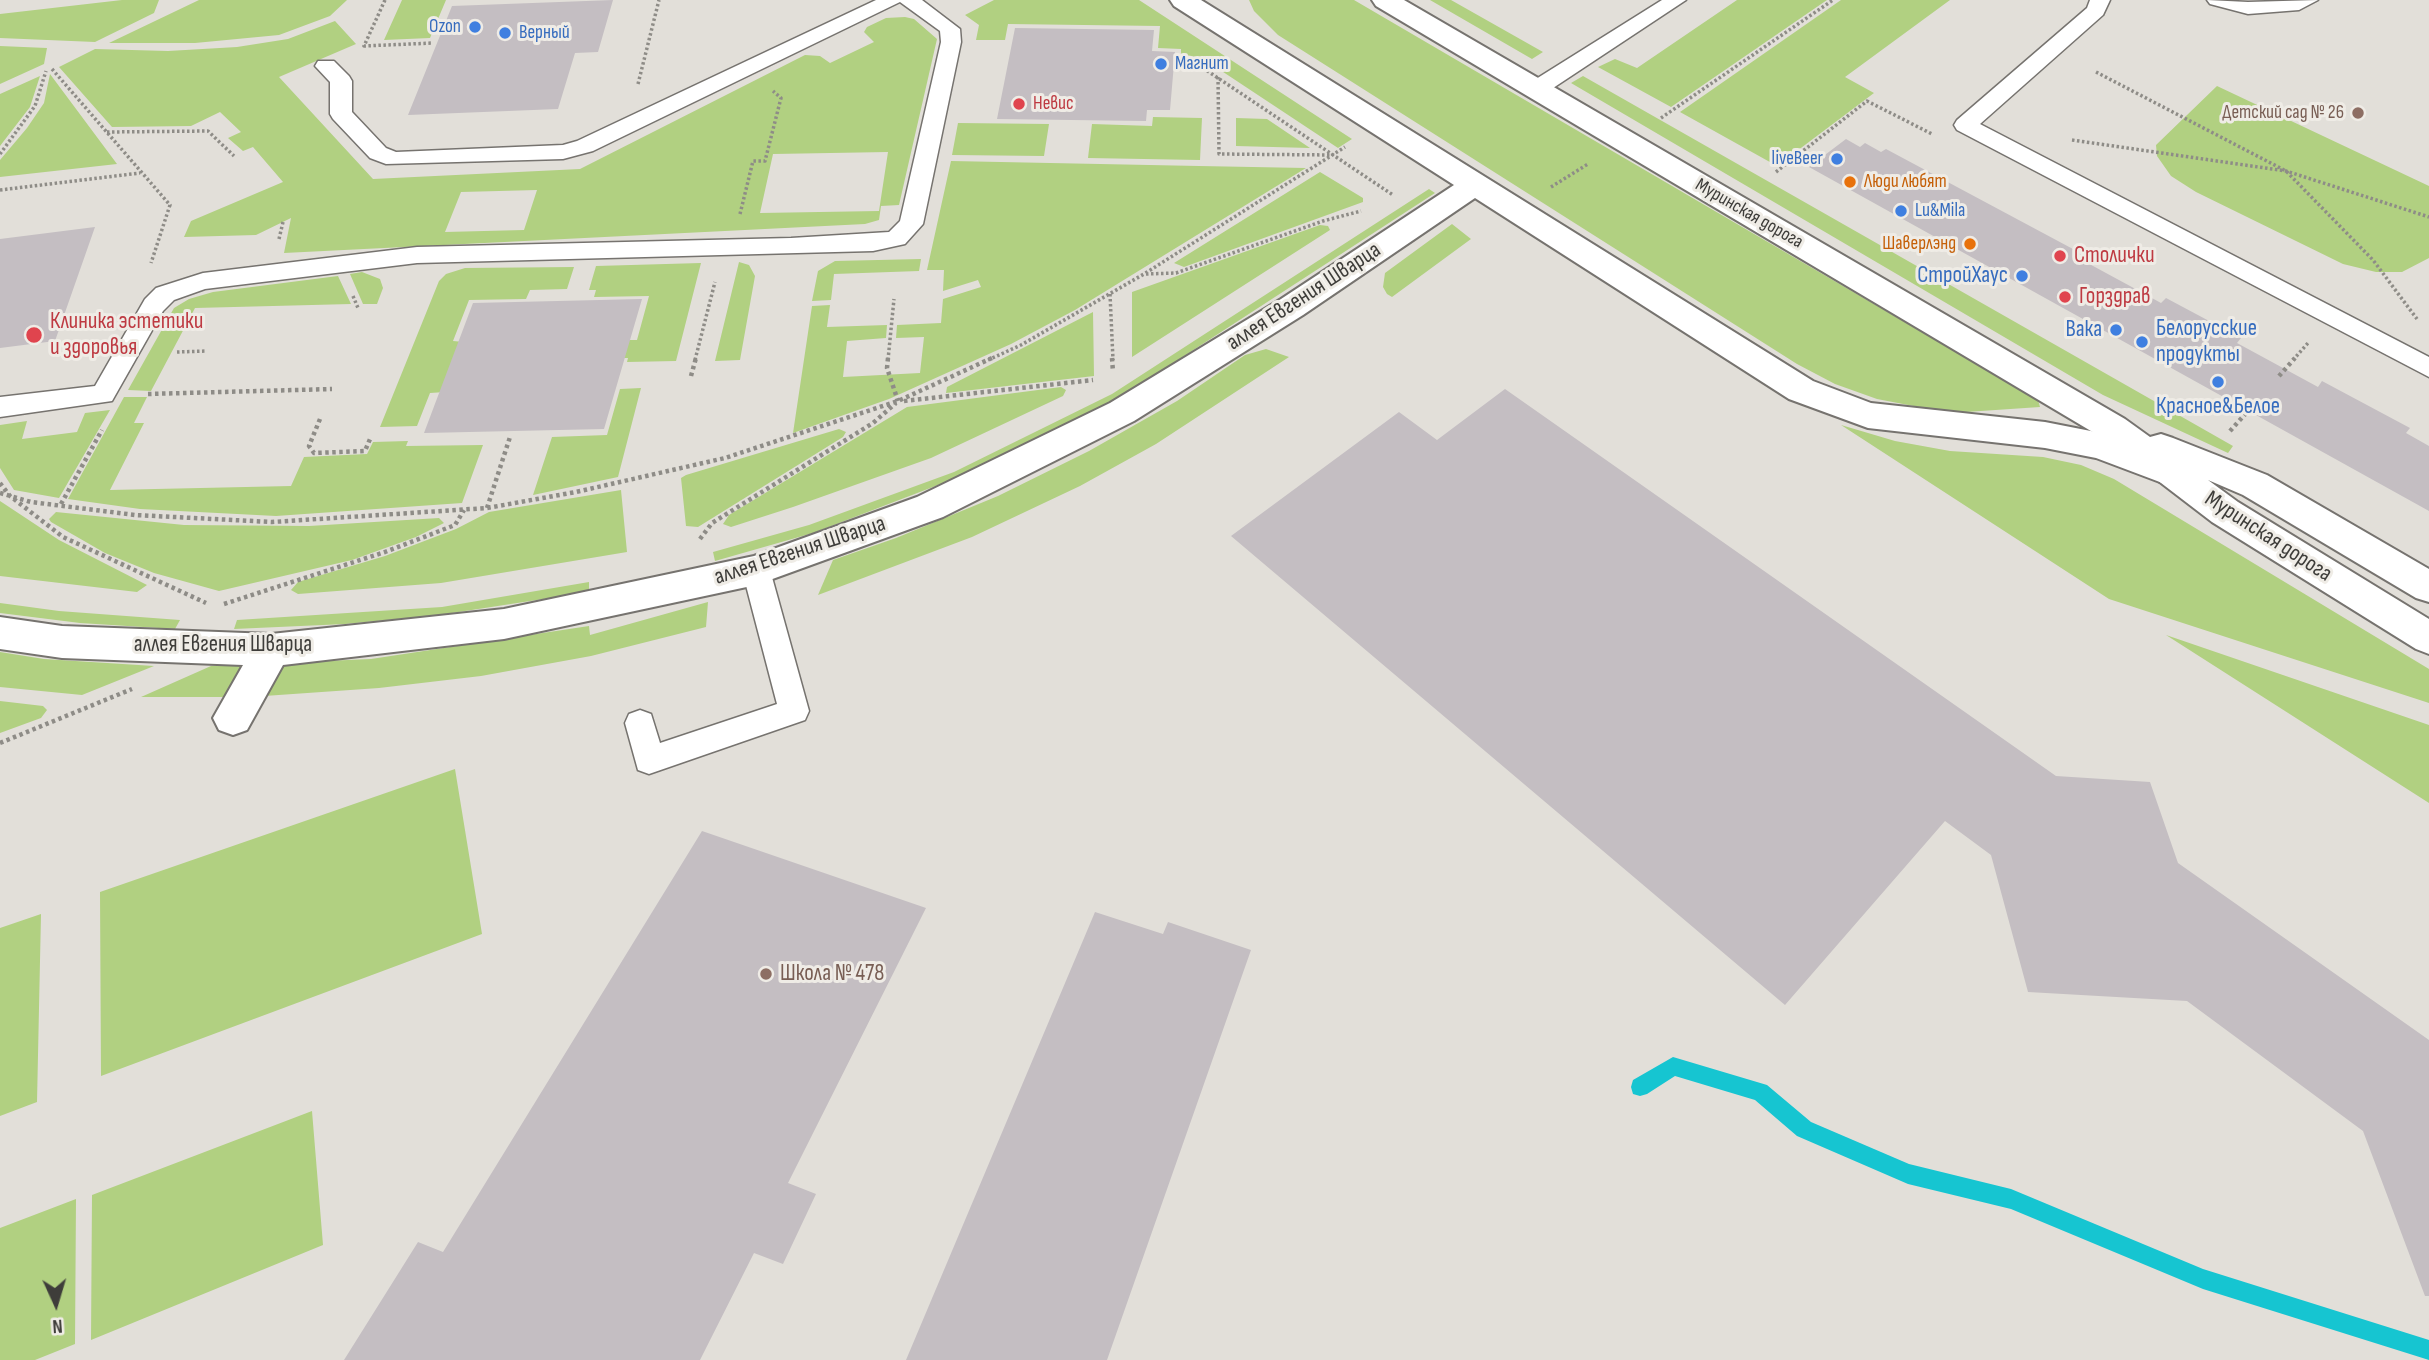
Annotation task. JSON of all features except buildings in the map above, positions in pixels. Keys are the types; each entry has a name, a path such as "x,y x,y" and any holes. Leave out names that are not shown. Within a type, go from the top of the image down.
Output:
{"street":[{"path":"1183,0 1224,13 1474,185 1801,390 1868,415 2045,435 2101,446 2177,476"},
{"name":"Муринская дорога","path":"1385,0 2113,428 2225,512 2429,638"},
{"name":"аллея Евгения Шварца","path":"0,633 62,642 271,650 504,624 756,570 930,507 1122,412 1292,307 1474,185"},
{"name":"Муринская дорога","path":"2113,428 2255,485 2429,587"},
{"path":"233,718 271,650"}],"lane":[{"path":"326,66 341,80 341,114 378,153 394,159 563,152 585,146 892,0"},
{"path":"0,407 103,394 154,305 165,294 203,281 417,255 818,245 897,238 911,224 951,42 950,29 909,0"},
{"path":"1536,89 1676,0"},
{"path":"2100,0 2096,11 1965,125 2429,368"},
{"path":"2217,0 2248,8 2299,4 2308,0"},
{"path":"640,723 649,760 794,711 756,570"}],"path":[{"path":"385,0 364,46 433,43"},
{"path":"635,93 659,0"},
{"path":"1515,211 1625,141 1833,0"},
{"path":"1174,63 1197,64 1403,201"},
{"path":"739,221 752,161 765,161 781,98 746,68"},
{"path":"52,69 170,205 148,274"},
{"path":"0,154 22,128 35,106 46,71"},
{"path":"2096,72 2286,171 2373,260 2421,324"},
{"path":"1218,78 1219,154 1333,155"},
{"path":"106,132 208,131 234,156"},
{"path":"2065,139 2286,171 2429,217"},
{"path":"0,494 135,515 272,522 487,508 576,492 725,458 898,401 1021,345 1144,274 1353,142"},
{"path":"0,190 140,173"},
{"path":"1144,274 1176,273 1323,221 1363,211"},
{"path":"691,376 718,273"},
{"path":"1110,294 1114,378"},
{"path":"894,299 887,368 898,401"},
{"path":"2279,376 2315,335"},
{"path":"177,352 207,351"},
{"path":"693,548 712,523 873,423 898,401 1100,379"},
{"path":"154,394 332,390"},
{"path":"61,504 122,394 103,394"},
{"path":"2230,431 2248,411"},
{"path":"320,419 309,446 314,453 365,451 370,439"},
{"path":"487,508 510,437"},
{"path":"0,483 10,496 64,537 216,607 385,552 455,525 464,510"}],"green space":[{"path":"122,0 159,0 154,13 95,42 0,38 0,14"},
{"path":"199,0 347,0 330,16 279,35 195,43 109,43"},
{"path":"402,0 446,0 430,38 384,40"},
{"path":"994,0 1139,0 1352,139 1338,148 1202,58 1181,54 1181,49 1158,48 1160,26 1008,24 1005,40 976,40 979,25 965,15"},
{"path":"1249,0 1354,0 2038,400 2040,407 1966,412 1924,408 1877,399 1835,384 1797,364 1278,35 1254,11"},
{"path":"1430,0 1451,0 1543,52 1532,59"},
{"path":"1737,0 1827,0 1671,107 1598,67 1615,59 1637,68"},
{"path":"1841,0 1950,0 1845,77 1874,93 1777,166 1680,112"},
{"path":"886,18 914,19 937,39 899,205 881,206 879,220 865,224 284,253 291,218 256,235 184,237 191,221 283,182 253,147 243,151 228,138 241,132 220,112 191,126 112,127 59,67 95,49 168,51 237,47 288,39 335,21 356,44 279,77 373,179 580,169 805,55 820,56 830,63 874,42 864,32 867,27","holes":["888,152 879,211 760,213 773,154","537,190 524,230 445,232 461,192"]},
{"path":"0,46 47,48 44,64 0,84"},
{"path":"50,74 117,164 0,177 0,160 44,103"},
{"path":"40,76 30,107 0,146 0,94"},
{"path":"1583,76 2233,446 2228,453 2103,395 1571,83"},
{"path":"2217,86 2429,186 2429,258 2402,272 2376,272 2343,264 2196,192 2171,176 2157,156 2156,145"},
{"path":"1153,117 1202,118 1200,160 1088,158 1092,124 1152,126"},
{"path":"1236,118 1267,119 1310,148 1236,146"},
{"path":"958,123 1049,124 1044,156 952,155"},
{"path":"951,161 1306,168 1075,310 1011,344 889,399 793,433 812,306 830,305 827,327 887,325 886,338 847,341 843,377 920,373 924,337 896,338 897,325 941,323 943,299 981,287 978,280 943,291 944,270 927,270"},
{"path":"1320,172 1363,198 1363,202 1184,267 1174,263"},
{"path":"1429,189 1435,193 1118,399 959,477 813,533 715,561 713,552 809,525 954,472 1112,394"},
{"path":"1452,224 1471,239 1392,297 1387,294 1383,287 1385,273"},
{"path":"1320,225 1328,226 1330,230 1132,357 1132,292"},
{"path":"921,259 919,271 834,274 831,300 812,301 818,271 835,261"},
{"path":"739,262 749,265 755,276 740,360 715,361"},
{"path":"701,263 676,361 627,362 628,358 619,358 624,340 637,340 649,296 594,297 596,290 589,290 596,266"},
{"path":"574,267 567,289 530,290 526,299 469,300 453,341 464,342 445,392 430,393 417,426 380,427 439,281 446,274 465,268"},
{"path":"362,272 380,279 383,288 377,304 363,304 350,274"},
{"path":"338,276 351,304 195,308 151,391 128,390 174,308 189,299 213,292"},
{"path":"1093,312 1094,376 946,393 947,387"},
{"path":"1266,349 1289,357 1156,444 1080,486 972,537 818,595 833,560 896,538 998,496 1089,451 1177,401 1245,355"},
{"path":"1061,387 1066,390 1063,396 931,458 731,527 723,524 729,515 907,407"},
{"path":"641,388 618,477 533,495 552,437 607,435 620,389"},
{"path":"124,397 147,397 134,423 144,423 110,490 291,486 304,457 367,454 373,442 408,441 406,446 483,445 462,503 276,516 140,509 68,499"},
{"path":"110,410 59,498 14,490 0,468 0,425 27,421 22,439 77,432 85,413"},
{"path":"1841,425 1895,441 1950,451 2043,457 2081,465 2114,479 2429,669 2429,703 2109,599"},
{"path":"839,429 846,432 843,437 698,527 686,526 681,478"},
{"path":"621,490 627,552 441,583 298,594 291,590 298,582 385,556 456,529 489,512"},
{"path":"0,501 59,540 147,585 137,592 0,576"},
{"path":"56,512 184,525 309,526 439,518 444,523 416,537 352,560 219,591 154,573 105,553 51,522 49,519"},
{"path":"589,582 589,592 439,615 345,624 234,629 237,620 442,607"},
{"path":"708,602 706,627 591,656 481,676 379,688 250,697 141,697 211,666 371,659 589,626 590,635"},
{"path":"0,603 59,611 180,620 175,629 80,623 0,613"},
{"path":"2166,635 2429,725 2429,803"},
{"path":"0,652 44,659 154,666 82,695 0,687"},
{"path":"0,701 43,706 47,710 41,718 0,733"},
{"path":"455,769 482,934 101,1076 100,892"},
{"path":"41,914 37,1102 0,1116 0,928"},
{"path":"312,1111 323,1245 91,1340 92,1195"},
{"path":"76,1199 75,1344 35,1360 0,1360 0,1228"}],"waterway":[{"path":"1640,1087 1673,1066 1760,1092 1804,1129 1908,1174 2011,1199 2203,1279 2429,1350"}],"place":[{"name":"Ozon","path":"475,27"},
{"name":"Верный","path":"505,33"},
{"name":"Магнит","path":"1161,64"},
{"name":"Невис","path":"1019,104"},
{"name":"Детский сад № 26","path":"2358,113"},
{"name":"liveBeer","path":"1837,159"},
{"name":"Люди любят","path":"1850,182"},
{"name":"Lu&Mila","path":"1901,211"},
{"name":"Шаверлэнд","path":"1970,244"},
{"name":"Столички","path":"2060,256"},
{"name":"СтройХаус","path":"2022,276"},
{"name":"Горздрав","path":"2065,297"},
{"name":"Вака","path":"2116,330"},
{"name":"Клиника эстетики и здоровья","path":"34,335"},
{"name":"Белорусские продукты","path":"2142,342"},
{"name":"Красное&Белое","path":"2218,382"},
{"name":"Школа № 478","path":"766,974"}]}
